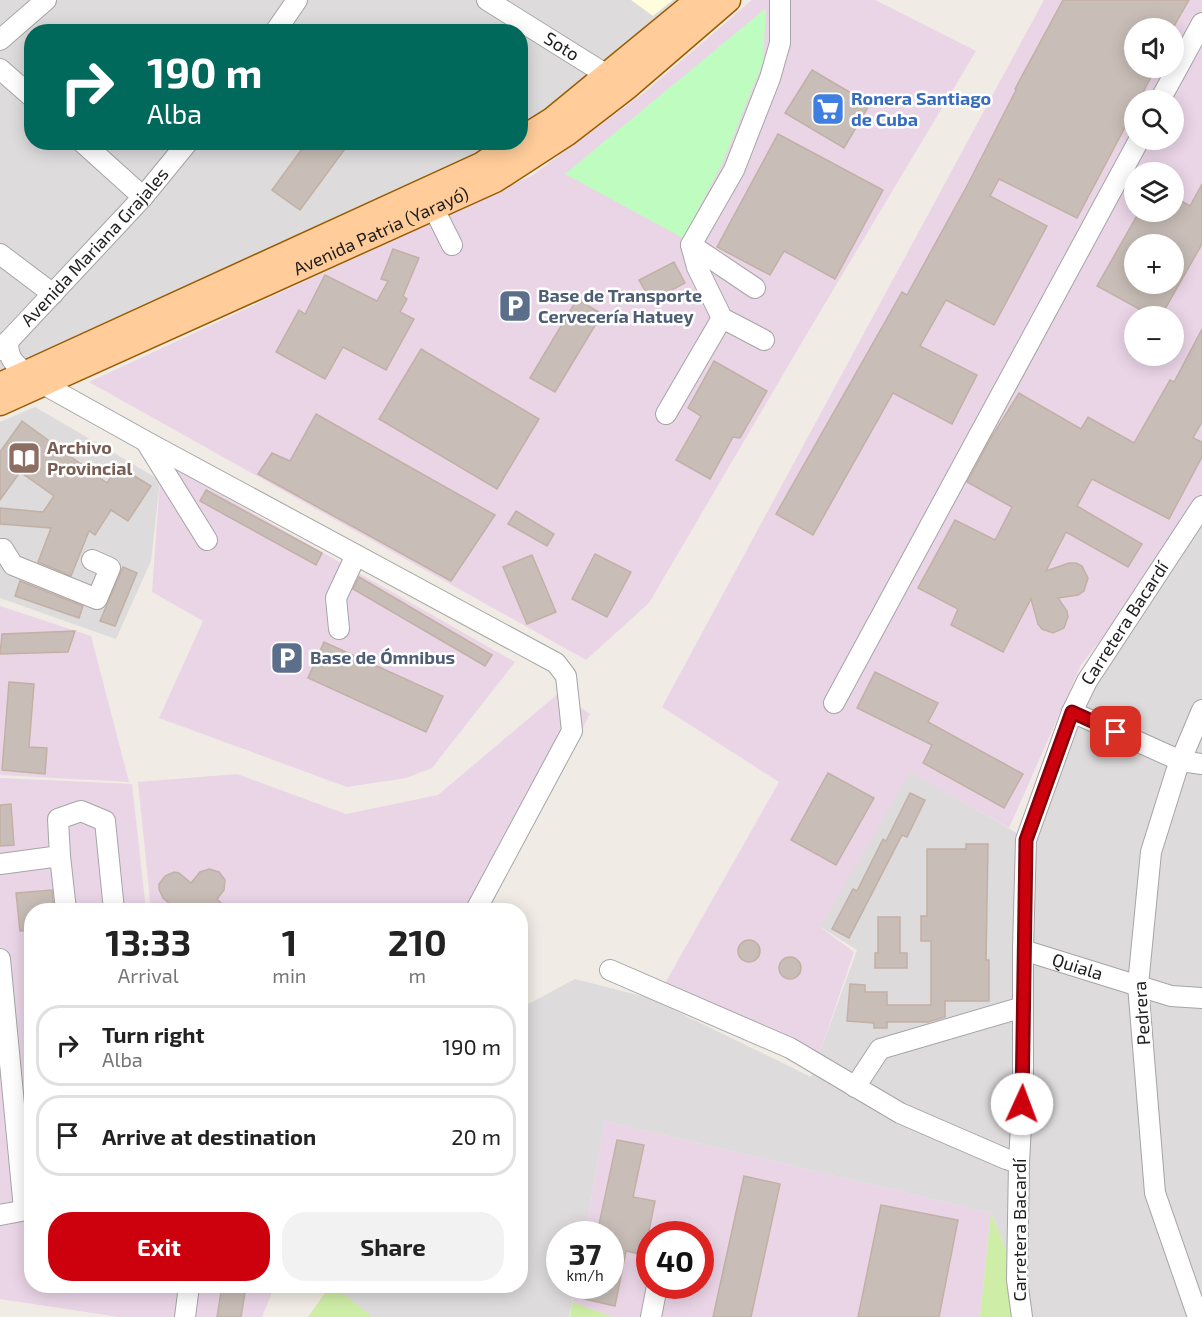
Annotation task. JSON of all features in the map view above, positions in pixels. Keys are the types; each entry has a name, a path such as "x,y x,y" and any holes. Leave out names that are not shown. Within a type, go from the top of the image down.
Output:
{"main road":[{"path":"528,135 552,120 698,0"},
{"name":"Avenida Patria (Yarayó)","path":"0,385 35,379 434,209 495,180 566,134 627,87 728,0"},
{"name":"Avenida Patria (Yarayó)","path":"0,403 35,379 481,165 504,150"}],"street":[{"path":"0,40 46,0"},
{"path":"280,24 297,0"},
{"name":"Soto","path":"487,0 525,24"},
{"path":"764,340 722,318 697,267 692,245 734,170 770,78 780,43 780,0"},
{"path":"1165,90 1202,23"},
{"name":"Soto","path":"528,26 607,75"},
{"path":"0,69 24,90"},
{"path":"91,150 143,197"},
{"name":"Avenida Mariana Grajales","path":"4,346 143,197 181,150"},
{"path":"834,704 1134,150"},
{"path":"434,209 452,245"},
{"path":"692,245 755,288"},
{"path":"0,254 53,294"},
{"path":"666,414 722,318"},
{"path":"4,346 13,364 35,379 556,663 566,676 572,731 480,903"},
{"path":"147,442 207,540"},
{"name":"Carretera Bacardí","path":"1022,1317 1017,1280 1023,1085 1026,840 1072,712 1087,681 1200,512"},
{"path":"0,549 3,549 13,565 97,598 110,568 92,560"},
{"path":"339,629 336,598 356,555"},
{"name":"Pedrera","path":"1198,1306 1155,1193 1138,985 1151,852 1176,772 1202,710"},
{"path":"1072,712 1181,761 1202,764"},
{"path":"65,903 58,819 81,811 105,821 113,903"},
{"path":"0,864 60,856"},
{"name":"Quiala","path":"1023,950 1172,996 1202,998"},
{"path":"0,959 24,1173"},
{"path":"610,970 790,1048 900,1113 1019,1163"},
{"path":"855,1088 880,1049 1023,1007"},
{"path":"0,1215 24,1210"},
{"path":"185,1317 188,1293"},
{"path":"651,1317 654,1299"}],"shaded area":[{"path":"0,0 684,0 528,125 528,24 24,24 24,150 487,150 0,374"},
{"path":"631,0 673,0 653,16"},
{"path":"752,0 875,0 976,51 649,603 586,660 89,382 533,175 645,92"},
{"path":"1044,0 1202,0 1202,510 1081,665 1009,828 910,772 820,927 854,952 817,1061 664,985 779,782 662,707"},
{"path":"35,407 160,480 151,561 116,639 0,598 0,422"},
{"path":"172,467 515,662 432,768 406,778 347,787 159,718 203,621 152,592 160,480"},
{"path":"1202,520 1202,1317 1033,1317 991,1213 605,1121 587,1221 546,1221 546,1299 572,1299 569,1317 372,1317 343,1293 528,1293 528,1004 575,979 649,998 811,1077 857,950 819,926 910,771 1027,839 1087,684"},
{"path":"0,606 91,636 129,782 0,775"},
{"path":"559,693 590,714 492,903 150,903 138,782 237,774 346,814 438,795"},
{"path":"0,778 132,784 145,903 24,903 24,1293 271,1293 271,1295 262,1317 119,1317 0,1299"},
{"path":"605,1121 991,1213 980,1317 613,1317 572,1302 573,1299 624,1299 624,1221 587,1221"}],"green space":[{"path":"766,8 763,62 722,164 683,238 565,174"},
{"path":"991,1213 1033,1317 980,1317"},
{"path":"325,1293 343,1293 372,1317 308,1317"},
{"path":"572,1302 613,1317 570,1317"}],"building":[{"path":"1063,0 1189,0 1179,18 1124,18 1124,78 1150,78 1144,90 1124,90 1124,129 1077,218 999,179 990,196 1047,226 994,325 946,300 920,346 977,375 952,424 893,393 813,535 776,514 902,292 907,295 968,184 1015,89"},
{"name":"Ronera Santiago de Cuba","path":"812,70 870,104 844,148 785,113"},
{"path":"778,134 883,190 835,279 784,251 770,275 717,247"},
{"path":"301,150 344,150 300,210 272,190"},
{"path":"1202,184 1202,244 1184,276 1184,234 1127,234 1133,222 1184,222 1184,202 1190,206"},
{"path":"1124,238 1124,294 1174,294 1167,306 1134,306 1097,286"},
{"path":"393,249 419,258 403,296 407,299 400,312 414,319 386,370 343,347 325,379 276,352 299,310 305,314 325,275 377,301 388,281 381,279"},
{"path":"674,262 685,283 651,301 639,280"},
{"path":"577,299 602,314 555,392 530,378"},
{"path":"1202,329 1202,422 1193,438 1202,442 1202,457 1169,519 1092,479 1077,506 1142,544 1128,567 1066,532 1046,571 1069,563 1076,563 1082,566 1088,578 1084,591 1078,595 1058,598 1067,611 1068,617 1064,628 1053,633 1042,629 1038,624 1031,599 1003,652 951,625 958,609 918,588 955,520 995,540 1012,507 967,482 1019,393 1081,429 1088,417 1134,443 1170,380 1174,382"},
{"path":"421,349 539,419 497,489 379,419"},
{"path":"714,361 767,391 740,438 733,437 710,479 676,460 701,416 688,408"},
{"path":"316,414 495,515 451,581 258,474 272,453 290,461"},
{"path":"22,421 107,483 118,466 151,486 128,521 111,510 95,535 89,531 71,576 38,562 51,528 0,524 0,508 43,512 54,496 20,472 0,500 0,452"},
{"path":"206,490 322,553 316,565 200,501"},
{"path":"516,511 554,534 547,546 508,524"},
{"path":"595,554 631,572 607,617 572,599"},
{"path":"532,555 556,612 527,624 503,567"},
{"path":"123,567 137,573 115,626 100,621"},
{"path":"359,577 492,655 485,666 353,589"},
{"path":"20,581 83,606 79,618 15,596"},
{"path":"75,631 68,652 0,654 2,634"},
{"path":"324,642 443,696 426,732 308,678"},
{"path":"875,672 938,703 928,722 1023,774 1004,808 923,763 932,745 857,708"},
{"path":"9,682 34,684 29,747 47,748 45,774 2,770"},
{"path":"828,773 874,798 836,865 791,840"},
{"path":"910,793 925,800 907,837 902,835 849,938 832,929 853,889 857,891 883,839 886,841"},
{"path":"11,804 14,845 0,846 0,805"},
{"path":"966,844 988,844 986,960 989,960 989,1001 945,1001 945,1017 928,1022 887,1022 887,1028 874,1028 874,1023 847,1021 850,984 865,985 865,992 887,992 887,1005 931,1005 931,941 921,941 921,916 927,916 927,849 966,849"},
{"path":"209,869 219,872 225,880 224,890 217,899 221,903 169,903 163,898 159,884 165,876 174,872 179,873 191,883 200,872"},
{"path":"52,890 53,903 24,903 24,931 20,931 16,893"},
{"path":"878,917 900,917 900,953 907,953 907,968 875,968 875,953 878,953"},
{"path":"749,940 757,943 760,951 757,959 749,962 741,959 738,951 741,943"},
{"path":"790,957 798,960 801,968 798,976 790,979 782,976 779,968 782,960"},
{"path":"617,1140 644,1145 633,1197 655,1201 651,1221 636,1221 636,1253 626,1251 624,1261 624,1221 600,1221"},
{"path":"744,1176 780,1184 751,1317 713,1317"},
{"path":"881,1205 958,1220 939,1317 858,1317"},
{"path":"221,1293 245,1293 241,1317 217,1317"},
{"path":"584,1299 616,1299 615,1306"}],"place":[{"name":"Ronera Santiago de Cuba","path":"828,109"},
{"name":"Base de Transporte Cervecería Hatuey","path":"515,306"},
{"name":"Archivo Provincial","path":"24,458"},
{"name":"Base de Ómnibus","path":"287,658"}],"route":[{"path":"1022,1104 1026,840 1072,712 1116,732"}]}
